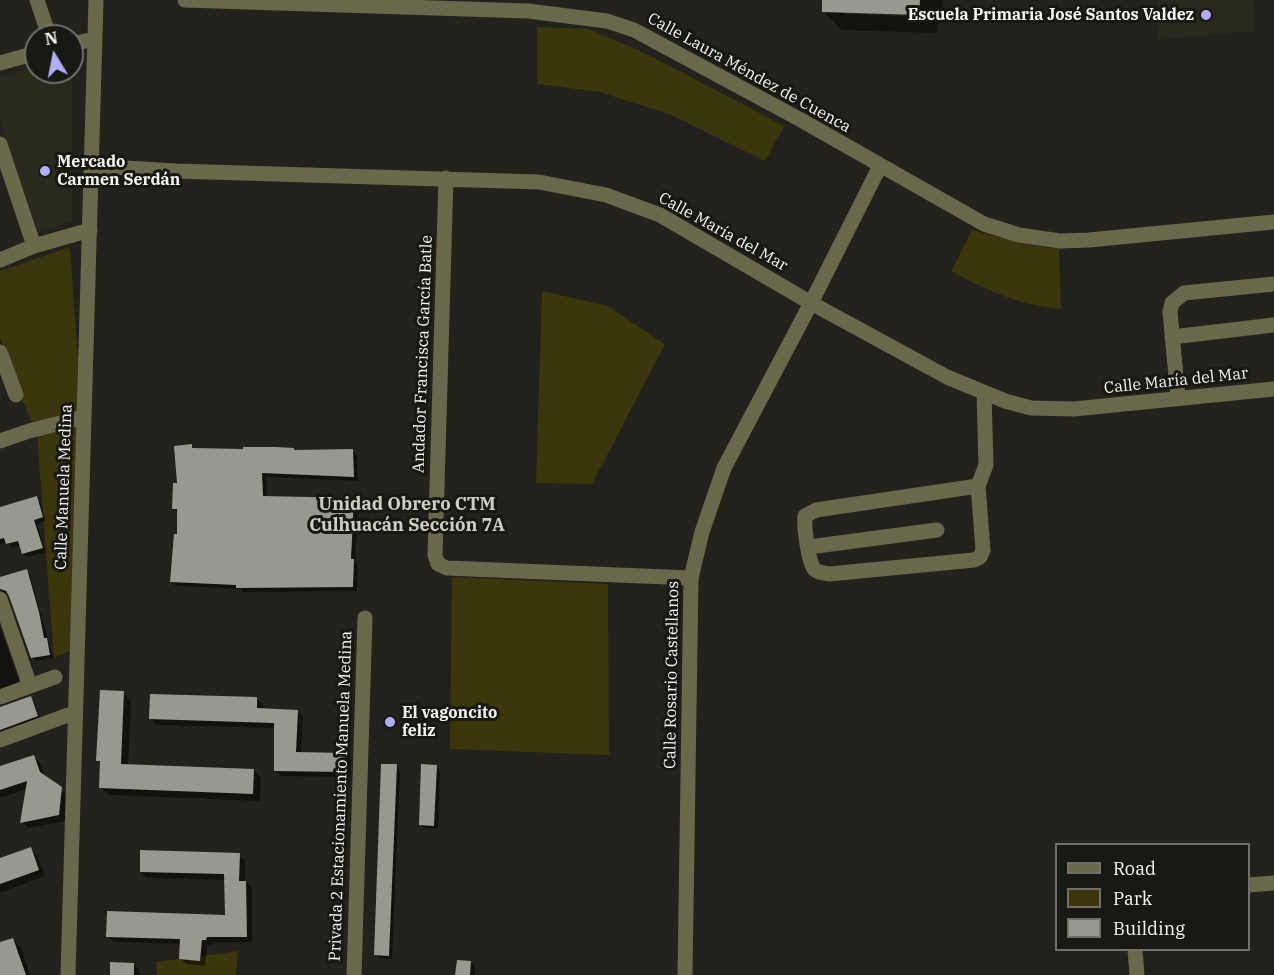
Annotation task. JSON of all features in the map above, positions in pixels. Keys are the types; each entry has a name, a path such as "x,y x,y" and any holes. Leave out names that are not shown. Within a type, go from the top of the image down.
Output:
{"street":[{"path":"37,0 45,24"},
{"name":"Calle Manuela Medina","path":"68,975 96,0"},
{"name":"Calle Laura Méndez de Cuenca","path":"185,0 528,11 607,21 634,30 801,120 984,225 1019,235 1050,240 1089,240 1274,222"},
{"path":"84,41 94,39"},
{"path":"0,63 24,56"},
{"path":"0,144 6,187 34,246"},
{"name":"Calle María del Mar","path":"92,166 176,171 539,182 571,187 606,195 660,215 946,378 1005,401 1040,409 1074,409 1274,389"},
{"name":"Calle Rosario Castellanos","path":"685,975 691,579 702,532 724,468 880,166"},
{"name":"Andador Francisca García Batle","path":"446,178 435,555 438,564 447,568 691,579"},
{"path":"0,260 34,246 90,230"},
{"path":"1178,398 1170,312 1172,303 1184,293 1274,284"},
{"path":"1172,337 1274,325"},
{"path":"0,352 16,395"},
{"path":"978,486 816,510 805,516 804,524 812,567 818,572 829,574 974,560 980,556 983,550 978,486 986,465 984,393"},
{"path":"0,441 84,417"},
{"path":"809,547 937,530"},
{"path":"0,598 30,686"},
{"name":"Privada 2 Estacionamiento Manuela Medina","path":"354,975 365,618"},
{"path":"0,697 55,677"},
{"path":"0,740 68,715"},
{"path":"1250,885 1274,883"},
{"path":"1135,951 1137,975"}],"shaded area":[{"name":"Escuela Primaria José Santos Valdez","path":"1158,0 1253,0 1255,31 1157,40"},
{"name":"Mercado Carmen Serdán","path":"24,69 24,84 72,84 72,221 39,233 0,122 0,76"}],"green space":[{"path":"537,27 589,29 649,55 784,126 765,161 672,115 600,92 537,84"},
{"path":"972,230 1029,245 1059,249 1061,309 1004,296 951,271"},
{"path":"70,247 80,389 71,650 54,658 37,435 0,337 0,271"},
{"path":"542,291 608,306 665,344 592,484 536,483"},
{"path":"452,577 608,584 609,755 450,749"},
{"path":"238,951 236,975 157,975 156,962"}],"building":[{"path":"822,0 920,0 919,15 822,12"},
{"path":"192,444 192,448 353,449 354,477 262,473 263,496 354,498 351,559 354,559 353,587 236,588 236,585 170,582 174,534 177,534 177,509 172,509 173,483 177,483 174,446"},
{"path":"37,496 43,517 34,520 43,548 22,554 18,541 6,544 4,538 0,539 0,507"},
{"path":"27,569 50,655 31,658 9,596 6,591 0,589 0,577"},
{"path":"100,690 124,691 121,764 254,769 253,794 99,788 100,761 96,761"},
{"path":"150,694 257,697 257,708 298,710 296,752 345,753 345,772 274,771 274,723 149,719"},
{"path":"31,696 38,716 0,730 0,707"},
{"path":"34,755 40,772 62,787 59,815 20,823 27,781 0,790 0,766"},
{"path":"381,764 397,764 389,956 374,955"},
{"path":"421,764 437,765 434,826 419,825"},
{"path":"31,847 39,870 0,884 0,858"},
{"path":"140,850 240,853 239,881 246,881 247,937 207,937 206,940 202,940 200,961 179,959 180,939 106,937 107,911 225,915 224,874 140,872"},
{"path":"13,938 26,975 0,975 0,942"},
{"path":"457,960 471,961 470,975 455,975"},
{"path":"110,962 134,963 134,975 110,975"}],"place":[{"name":"Escuela Primaria José Santos Valdez","path":"1206,15"},
{"name":"Mercado Carmen Serdán","path":"45,171"},
{"name":"El vagoncito feliz","path":"390,722"}],"district":[{"name":"Unidad Obrero CTM Culhuacán Sección 7A","path":"407,515"}]}
